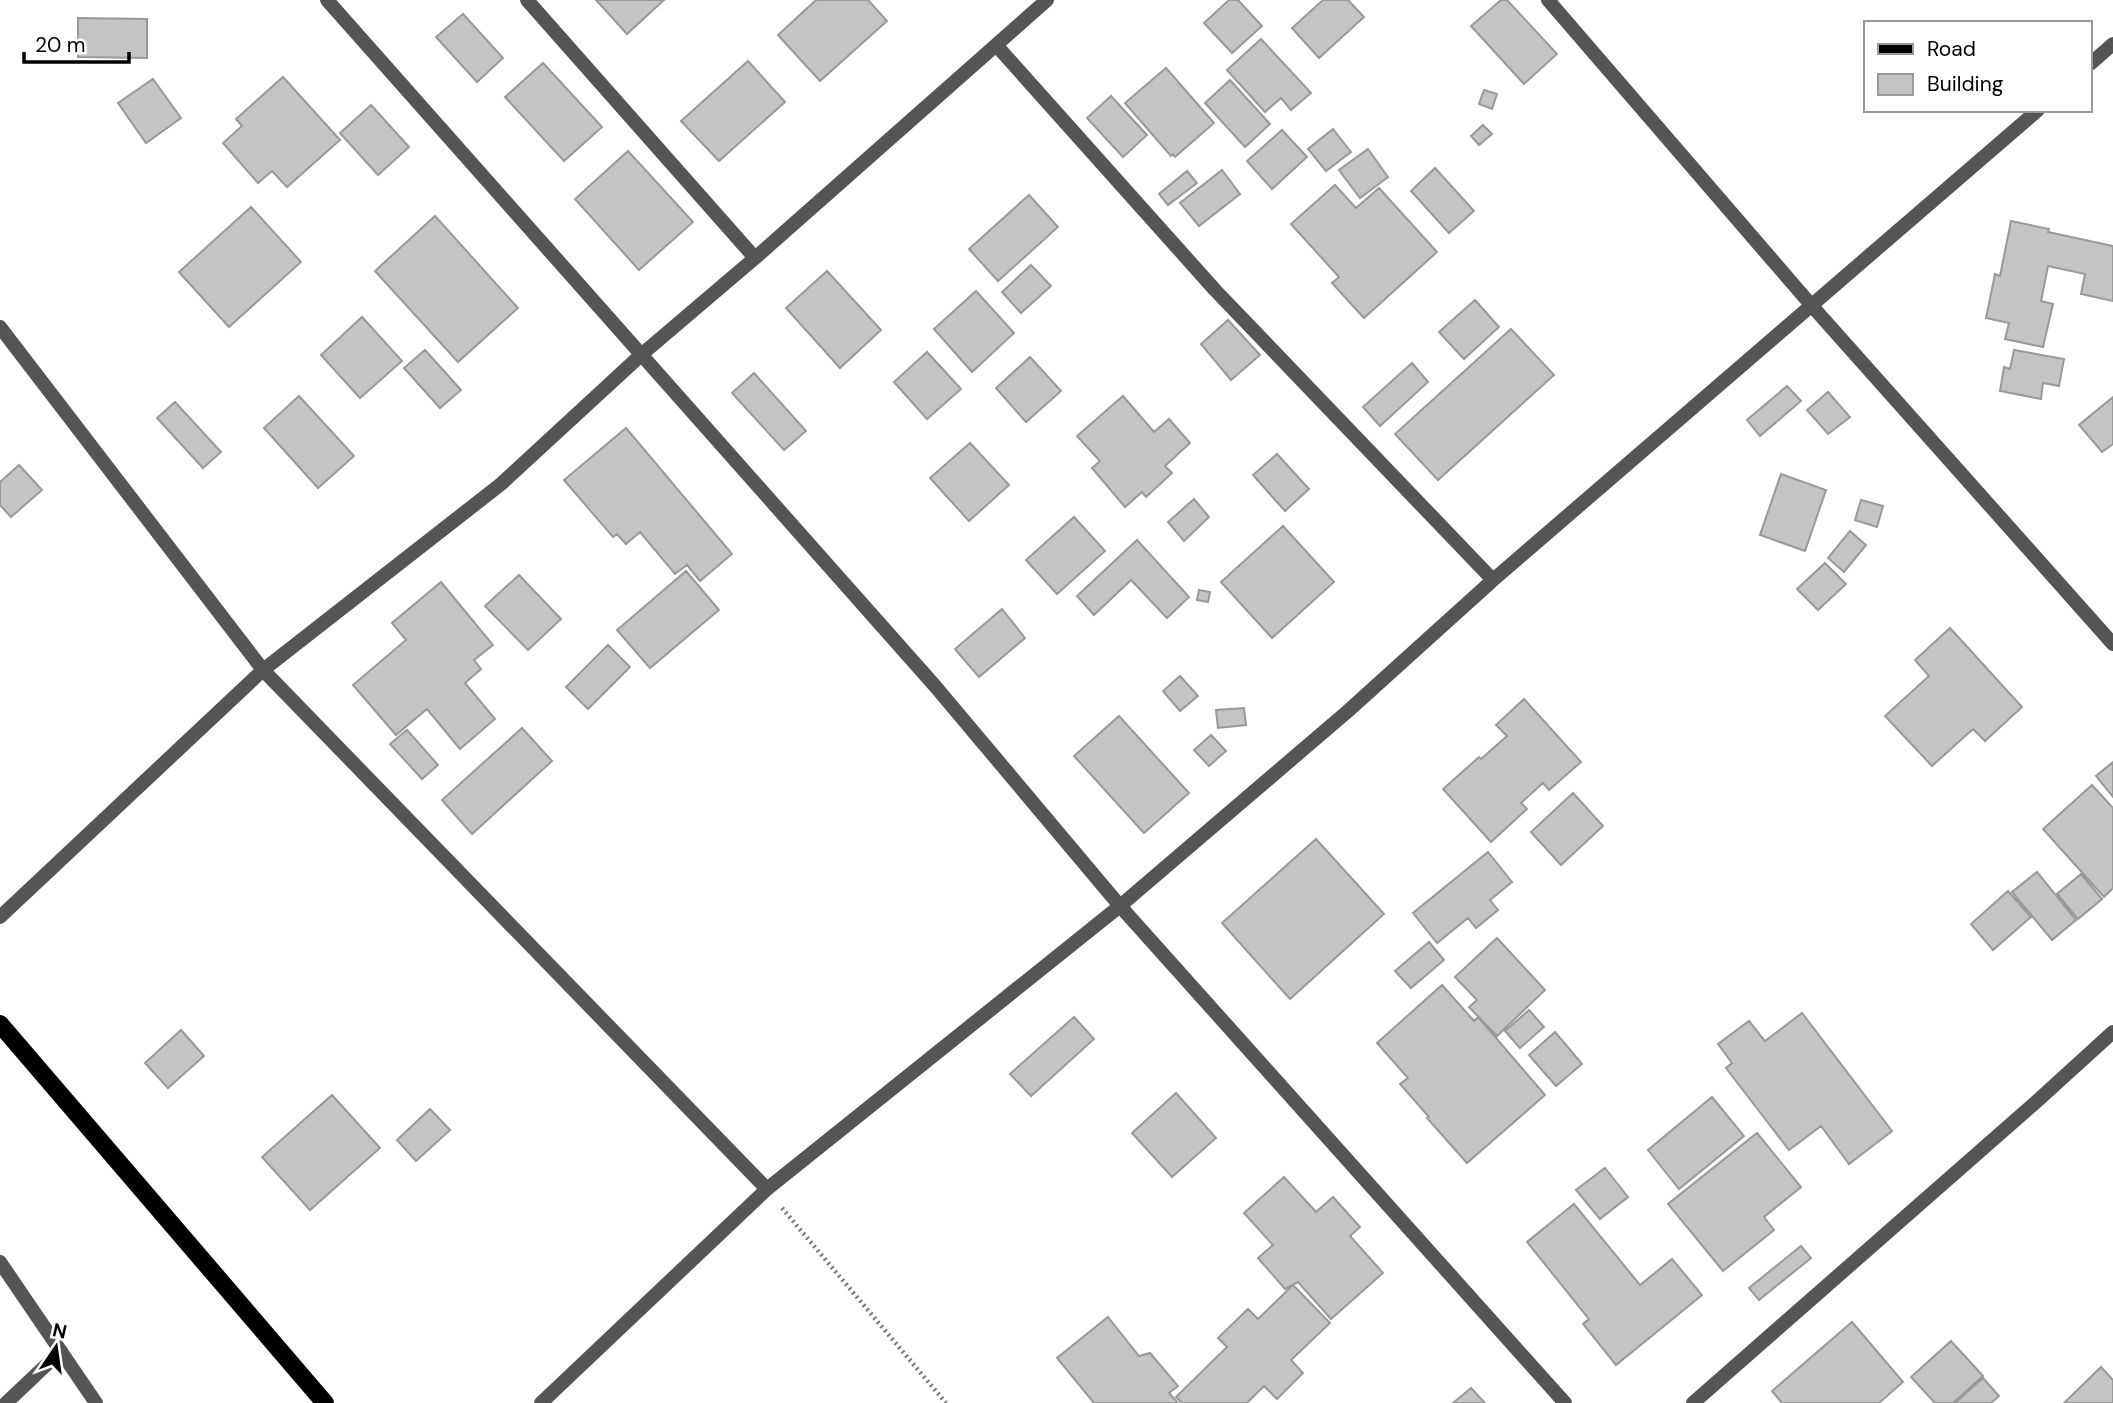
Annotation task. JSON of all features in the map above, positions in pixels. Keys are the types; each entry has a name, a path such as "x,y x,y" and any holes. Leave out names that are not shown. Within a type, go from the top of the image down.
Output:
{"main road":[{"path":"0,1024 325,1403"}],"street":[{"path":"327,0 935,686 1120,906 1565,1403"},
{"path":"527,0 754,258"},
{"path":"0,917 263,670 500,484 641,355 1047,0"},
{"path":"1548,0 1812,306 2113,645"},
{"path":"2092,62 2113,44"},
{"path":"996,45 1215,290 1493,580"},
{"path":"541,1403 767,1189 1120,906 2036,112"},
{"path":"0,327 263,670 767,1189"},
{"path":"1693,1403 2113,1032"},
{"path":"0,1262 96,1403"},
{"path":"6,1403 61,1351"}],"path":[{"path":"767,1189 946,1403"}],"building":[{"path":"596,0 664,0 627,34"},
{"path":"816,0 868,0 887,21 820,81 778,35"},
{"path":"1229,0 1238,0 1262,26 1232,53 1204,23"},
{"path":"1323,0 1348,0 1364,17 1319,58 1292,28"},
{"path":"1501,0 1507,0 1557,54 1524,84 1471,26"},
{"path":"463,14 503,58 477,82 436,37"},
{"path":"78,18 147,19 147,58 78,57"},
{"path":"1261,39 1311,93 1291,110 1281,98 1265,112 1227,70"},
{"path":"748,61 785,102 719,161 681,121"},
{"path":"543,63 602,127 564,161 505,97"},
{"path":"1166,68 1214,123 1175,157 1173,154 1171,156 1125,103"},
{"path":"283,77 340,140 287,187 272,171 258,183 223,143 242,126 236,119"},
{"path":"153,79 181,118 146,143 118,103"},
{"path":"1230,80 1270,124 1245,147 1205,103"},
{"path":"1484,90 1497,94 1492,109 1479,104"},
{"path":"1111,96 1147,135 1123,157 1087,118"},
{"path":"371,105 409,147 378,175 340,133"},
{"path":"1483,125 1492,134 1479,145 1471,136"},
{"path":"1333,129 1351,152 1326,171 1308,149"},
{"path":"1282,130 1307,157 1272,189 1247,161"},
{"path":"1368,149 1388,177 1360,198 1339,170"},
{"path":"628,151 693,222 639,270 575,199"},
{"path":"1435,168 1474,211 1449,233 1411,191"},
{"path":"1222,170 1240,194 1199,226 1180,203"},
{"path":"1187,171 1197,183 1168,205 1159,194"},
{"path":"1335,185 1356,208 1379,188 1437,252 1364,318 1332,283 1339,277 1291,224"},
{"path":"1029,195 1058,227 998,281 969,249"},
{"path":"251,207 301,262 229,327 179,272"},
{"path":"435,216 518,308 458,362 375,271"},
{"path":"2011,221 2113,246 2113,301 2081,294 2085,274 2048,266 2041,301 2053,304 2043,347 2005,339 2009,323 1986,318 1995,274 2000,276"},
{"path":"1031,265 1051,286 1021,313 1002,292"},
{"path":"827,271 881,330 840,368 786,308"},
{"path":"976,291 1014,333 972,372 934,329"},
{"path":"1475,300 1499,327 1464,359 1439,332"},
{"path":"362,317 402,361 360,398 321,355"},
{"path":"1228,320 1260,355 1231,380 1201,344"},
{"path":"1511,329 1554,375 1438,480 1395,434"},
{"path":"425,350 461,390 440,408 404,368"},
{"path":"2014,350 2064,359 2059,386 2043,383 2041,399 2000,391 2004,367 2010,369"},
{"path":"927,352 961,389 927,419 894,382"},
{"path":"1030,357 1061,391 1026,422 996,388"},
{"path":"1412,363 1428,382 1380,426 1363,407"},
{"path":"754,373 806,431 784,450 732,393"},
{"path":"1787,386 1801,401 1760,436 1747,420"},
{"path":"1828,392 1850,417 1828,434 1807,410"},
{"path":"299,396 354,456 318,488 264,428"},
{"path":"1123,396 1154,432 1169,419 1190,443 1165,466 1172,473 1146,497 1142,492 1125,507 1092,468 1100,461 1077,436"},
{"path":"2113,397 2113,444 2102,452 2079,425"},
{"path":"175,402 221,452 203,468 157,418"},
{"path":"626,428 732,554 700,581 687,565 675,574 640,532 626,544 617,534 613,537 564,480"},
{"path":"970,443 1009,485 969,521 930,478"},
{"path":"1277,454 1309,489 1285,511 1253,475"},
{"path":"19,465 42,490 11,517 0,505 0,482"},
{"path":"1781,474 1826,490 1805,551 1760,535"},
{"path":"1194,499 1209,517 1184,541 1168,522"},
{"path":"1861,500 1883,506 1877,527 1855,520"},
{"path":"1074,517 1105,551 1057,594 1026,560"},
{"path":"1283,526 1334,582 1272,638 1221,582"},
{"path":"1850,531 1866,545 1844,572 1828,558"},
{"path":"1137,540 1189,597 1167,618 1131,580 1094,615 1077,596"},
{"path":"1825,563 1846,584 1818,610 1797,589"},
{"path":"686,571 719,610 650,668 617,630"},
{"path":"519,575 561,619 528,650 485,606"},
{"path":"441,582 493,645 474,660 481,669 465,683 495,719 460,749 427,709 396,735 353,685 406,640 392,623"},
{"path":"1199,590 1210,592 1208,602 1197,600"},
{"path":"1002,609 1025,638 979,677 955,649"},
{"path":"1950,628 2022,707 1985,741 1973,729 1932,766 1885,716 1929,676 1915,660"},
{"path":"608,645 630,667 588,709 566,687"},
{"path":"1180,676 1198,696 1180,711 1163,691"},
{"path":"1524,699 1581,762 1549,790 1543,783 1521,803 1527,809 1491,842 1443,789 1507,736 1496,725"},
{"path":"1244,708 1246,725 1218,728 1216,710"},
{"path":"1119,716 1189,793 1144,833 1074,756"},
{"path":"522,728 552,761 472,834 442,800"},
{"path":"407,730 438,765 422,779 390,744"},
{"path":"1211,735 1226,751 1209,766 1194,750"},
{"path":"2113,762 2113,797 2096,776"},
{"path":"2092,785 2113,808 2113,888 2104,897 2043,829"},
{"path":"1573,793 1603,826 1561,865 1531,832"},
{"path":"1316,839 1384,914 1290,999 1222,923"},
{"path":"1488,852 1512,882 1490,900 1498,910 1476,928 1468,918 1437,943 1413,913"},
{"path":"2037,872 2076,920 2052,940 2012,892"},
{"path":"2081,874 2102,899 2078,919 2057,894"},
{"path":"2008,891 2031,917 1993,950 1971,924"},
{"path":"1497,938 1545,990 1497,1036 1469,1007 1477,1000 1455,977"},
{"path":"1429,942 1444,960 1411,988 1395,971"},
{"path":"1442,985 1474,1021 1478,1017 1545,1095 1467,1163 1400,1084 1408,1078 1377,1043"},
{"path":"1529,1010 1544,1027 1520,1048 1505,1031"},
{"path":"1802,1013 1892,1131 1849,1164 1821,1126 1789,1150 1726,1068 1732,1063 1718,1044 1749,1021 1765,1041"},
{"path":"1074,1017 1094,1039 1031,1096 1010,1074"},
{"path":"181,1030 204,1056 168,1088 145,1063"},
{"path":"1555,1032 1582,1064 1556,1086 1529,1055"},
{"path":"1176,1093 1216,1138 1172,1177 1132,1133"},
{"path":"332,1095 380,1148 310,1210 262,1157"},
{"path":"1712,1097 1744,1136 1679,1189 1648,1150"},
{"path":"430,1109 450,1130 416,1161 397,1140"},
{"path":"1757,1133 1801,1187 1764,1217 1774,1230 1723,1271 1668,1204"},
{"path":"1605,1168 1628,1197 1600,1219 1576,1190"},
{"path":"1284,1177 1316,1212 1333,1197 1360,1227 1350,1236 1383,1273 1331,1319 1298,1282 1285,1289 1258,1258 1273,1245 1244,1213"},
{"path":"1574,1204 1640,1285 1672,1259 1702,1295 1616,1365 1583,1324 1589,1319 1527,1242"},
{"path":"1801,1246 1811,1258 1759,1300 1749,1288"},
{"path":"1293,1285 1330,1323 1291,1360 1303,1373 1277,1399 1264,1386 1247,1403 1182,1403 1176,1397 1227,1347 1218,1338 1248,1309 1258,1319"},
{"path":"1108,1317 1139,1356 1150,1353 1178,1386 1169,1393 1178,1403 1094,1403 1057,1358"},
{"path":"1852,1322 1903,1382 1879,1403 1782,1403 1772,1391"},
{"path":"1951,1341 1983,1376 1953,1403 1935,1403 1911,1377"},
{"path":"2101,1367 2113,1380 2113,1403 2064,1403"},
{"path":"1983,1378 1999,1396 1991,1403 1955,1403"},
{"path":"1471,1388 1485,1403 1453,1403"}]}
